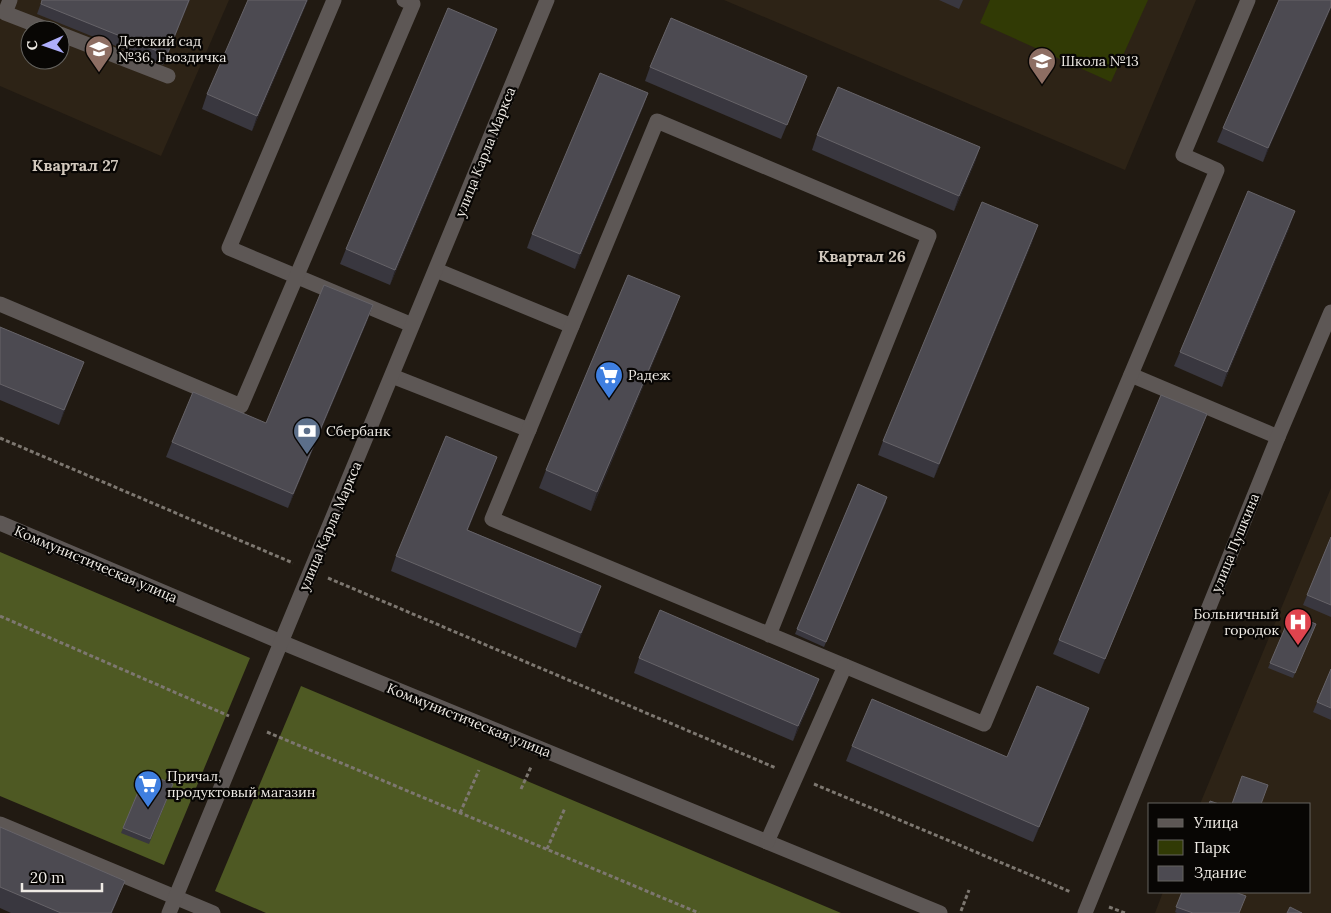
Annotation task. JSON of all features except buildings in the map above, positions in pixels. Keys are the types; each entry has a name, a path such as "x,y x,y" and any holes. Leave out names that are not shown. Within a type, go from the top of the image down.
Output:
{"street":[{"path":"10,0 5,13 23,20"},
{"path":"334,0 229,248 412,325"},
{"path":"0,304 241,406 413,4 404,0"},
{"name":"улица Карла Маркса","path":"169,913 547,0"},
{"path":"769,635 929,236 657,121 492,519 769,635 984,724 1217,170 1182,155 1248,0"},
{"path":"70,38 168,76"},
{"path":"436,270 572,326"},
{"name":"улица Пушкина","path":"1087,906 1278,437 1331,312"},
{"path":"1131,375 1278,437"},
{"path":"392,376 529,430"},
{"name":"Коммунистическая улица","path":"0,523 281,642 940,913"},
{"path":"767,842 845,666"},
{"path":"0,824 213,913"}],"path":[{"path":"0,438 797,776 1087,906 1125,913"},
{"path":"0,616 247,724 699,913"},
{"path":"460,813 479,770"},
{"path":"547,849 565,808"},
{"path":"960,913 969,890"}],"shaded area":[{"name":"Детский сад №36, Гвоздичка","path":"2,0 229,0 161,156 0,86 0,4"},
{"name":"Школа №13","path":"724,0 1196,0 1125,170"},
{"name":"Больничный городок","path":"1331,488 1331,913 1155,913 1163,893 1311,893 1311,803 1200,803"}],"green space":[{"path":"990,0 1148,0 1111,82 980,23"},
{"path":"0,552 250,658 164,865 0,796"},
{"path":"301,686 841,913 266,913 215,891"}],"place":[{"name":"Детский сад №36, Гвоздичка","path":"99,73"},
{"name":"Школа №13","path":"1042,85"},
{"name":"Радеж","path":"609,399"},
{"name":"Сбербанк","path":"307,455"},
{"name":"Больничный городок","path":"1298,646"},
{"name":"Причал, продуктовый магазин","path":"148,808"}],"district":[{"name":"Квартал 27","path":"75,165"},
{"name":"Квартал 26","path":"862,256"}]}
